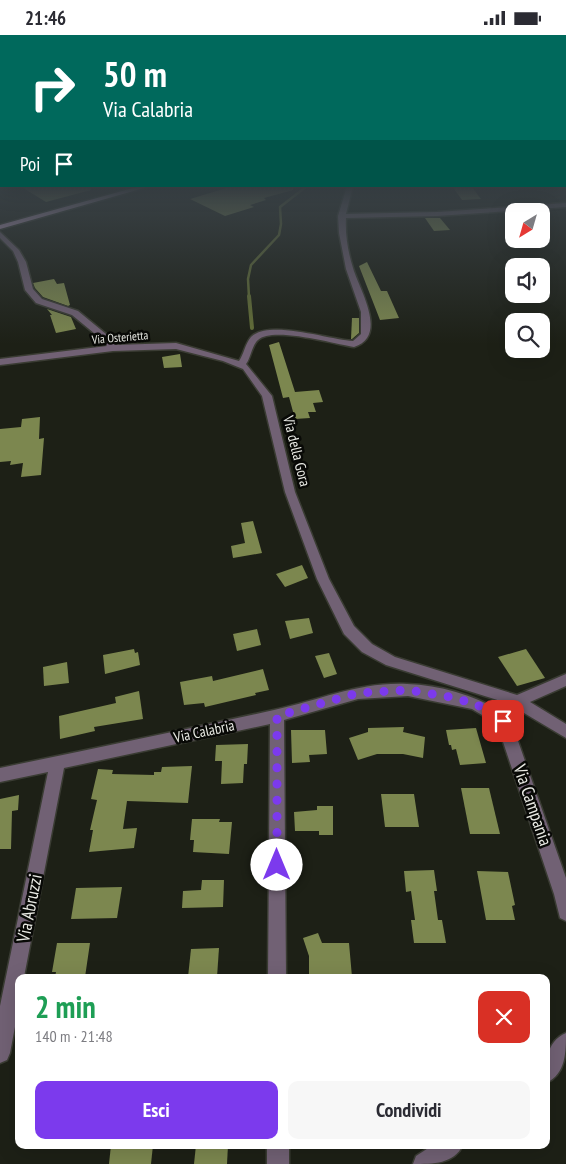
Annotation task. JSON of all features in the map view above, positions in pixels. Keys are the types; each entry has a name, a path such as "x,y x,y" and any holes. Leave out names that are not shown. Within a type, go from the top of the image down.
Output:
{"street":[{"path":"5,239 16,250 22,262 29,290 39,301 75,313 102,336 113,349"},
{"path":"241,365 246,359 254,338 266,332 278,332 342,343 354,344 362,341 366,333 364,312 353,279 345,239"},
{"name":"Via Osterietta","path":"0,362 113,349 176,346 226,359 241,365"},
{"name":"Via della Gora","path":"241,365 250,371 267,396 290,492 323,579 349,630 367,648 391,661 517,701 566,732"},
{"path":"408,690 412,667"},
{"path":"503,721 517,701 566,680"},
{"name":"Via Calabria","path":"0,775 277,716 358,693 408,690 450,697 476,704 503,721"},
{"path":"277,716 277,974"},
{"name":"Via Campania","path":"503,721 563,894 566,912"},
{"name":"Via Abruzzi","path":"16,974 58,762"},
{"name":"Via Abruzzi","path":"0,1053 15,978"},
{"path":"550,1067 566,1043"},
{"path":"278,1149 278,1164"},
{"path":"424,1164 446,1149"}],"building":[{"path":"367,262 381,291 387,291 399,318 380,320 359,266"},
{"path":"54,279 57,284 64,283 70,305 68,306 43,297 33,283"},
{"path":"47,309 71,317 76,329 56,333 50,315 52,315"},
{"path":"352,318 359,318 359,333 351,339"},
{"path":"279,342 295,392 319,390 323,402 313,403 316,412 308,412 310,418 295,419 289,397 283,398 269,345"},
{"path":"180,354 182,367 164,368 162,357"},
{"path":"40,417 39,439 44,438 41,475 21,477 23,463 10,465 11,461 0,462 0,429 21,427 22,419"},
{"path":"253,521 262,553 233,558 231,546 245,543 241,523"},
{"path":"302,565 308,578 285,587 276,574"},
{"path":"309,618 313,633 290,639 285,621"},
{"path":"257,629 261,645 237,651 233,634"},
{"path":"134,649 135,653 138,652 140,665 105,674 103,655"},
{"path":"526,649 545,678 517,686 498,657"},
{"path":"329,653 337,674 324,678 315,656"},
{"path":"67,662 69,683 44,686 43,667"},
{"path":"263,669 269,690 205,707 204,703 184,705 180,682 212,676 213,681"},
{"path":"139,691 143,719 94,727 95,731 60,739 59,716 116,703 115,697"},
{"path":"404,727 403,732 425,737 423,758 403,754 377,754 358,760 349,738 368,732 368,728"},
{"path":"476,728 486,763 460,765 456,749 452,750 451,745 449,745 446,730"},
{"path":"291,730 325,730 327,754 309,755 310,762 292,763"},
{"path":"248,744 247,764 244,764 243,783 221,784 222,761 215,761 216,745"},
{"path":"192,766 188,803 127,801 123,829 137,828 134,848 89,852 93,830 90,830 97,800 91,799 98,769 113,770 112,774 154,775 154,772 161,772 162,767"},
{"path":"461,788 489,788 500,834 470,834"},
{"path":"381,794 414,794 419,827 385,827"},
{"path":"19,795 18,810 12,811 11,849 0,849 0,799"},
{"path":"317,806 333,806 333,835 319,835 319,831 295,831 294,812 317,810"},
{"path":"192,819 220,819 219,822 232,822 229,854 193,852 194,840 190,840"},
{"path":"434,870 437,891 434,891 438,920 442,920 446,943 414,943 411,920 415,920 411,891 406,892 404,871"},
{"path":"477,871 508,872 515,905 512,906 515,920 486,920"},
{"path":"202,880 224,880 223,907 182,908 183,891 201,890"},
{"path":"122,887 117,918 71,919 76,888"},
{"path":"318,933 322,943 349,943 352,974 309,974 309,956 303,938"},
{"path":"57,943 90,943 85,974 56,974 56,972 52,972"},
{"path":"219,948 217,974 188,974 191,949"},
{"path":"111,1149 153,1149 151,1164 109,1164"},
{"path":"196,1149 228,1149 227,1164 194,1164"}],"waterway":[{"path":"249,297 248,279 251,265 276,239"},
{"path":"249,296 252,328"}],"route":[{"path":"277,865 277,716 358,693 408,690 450,697 476,704 503,721"}]}
